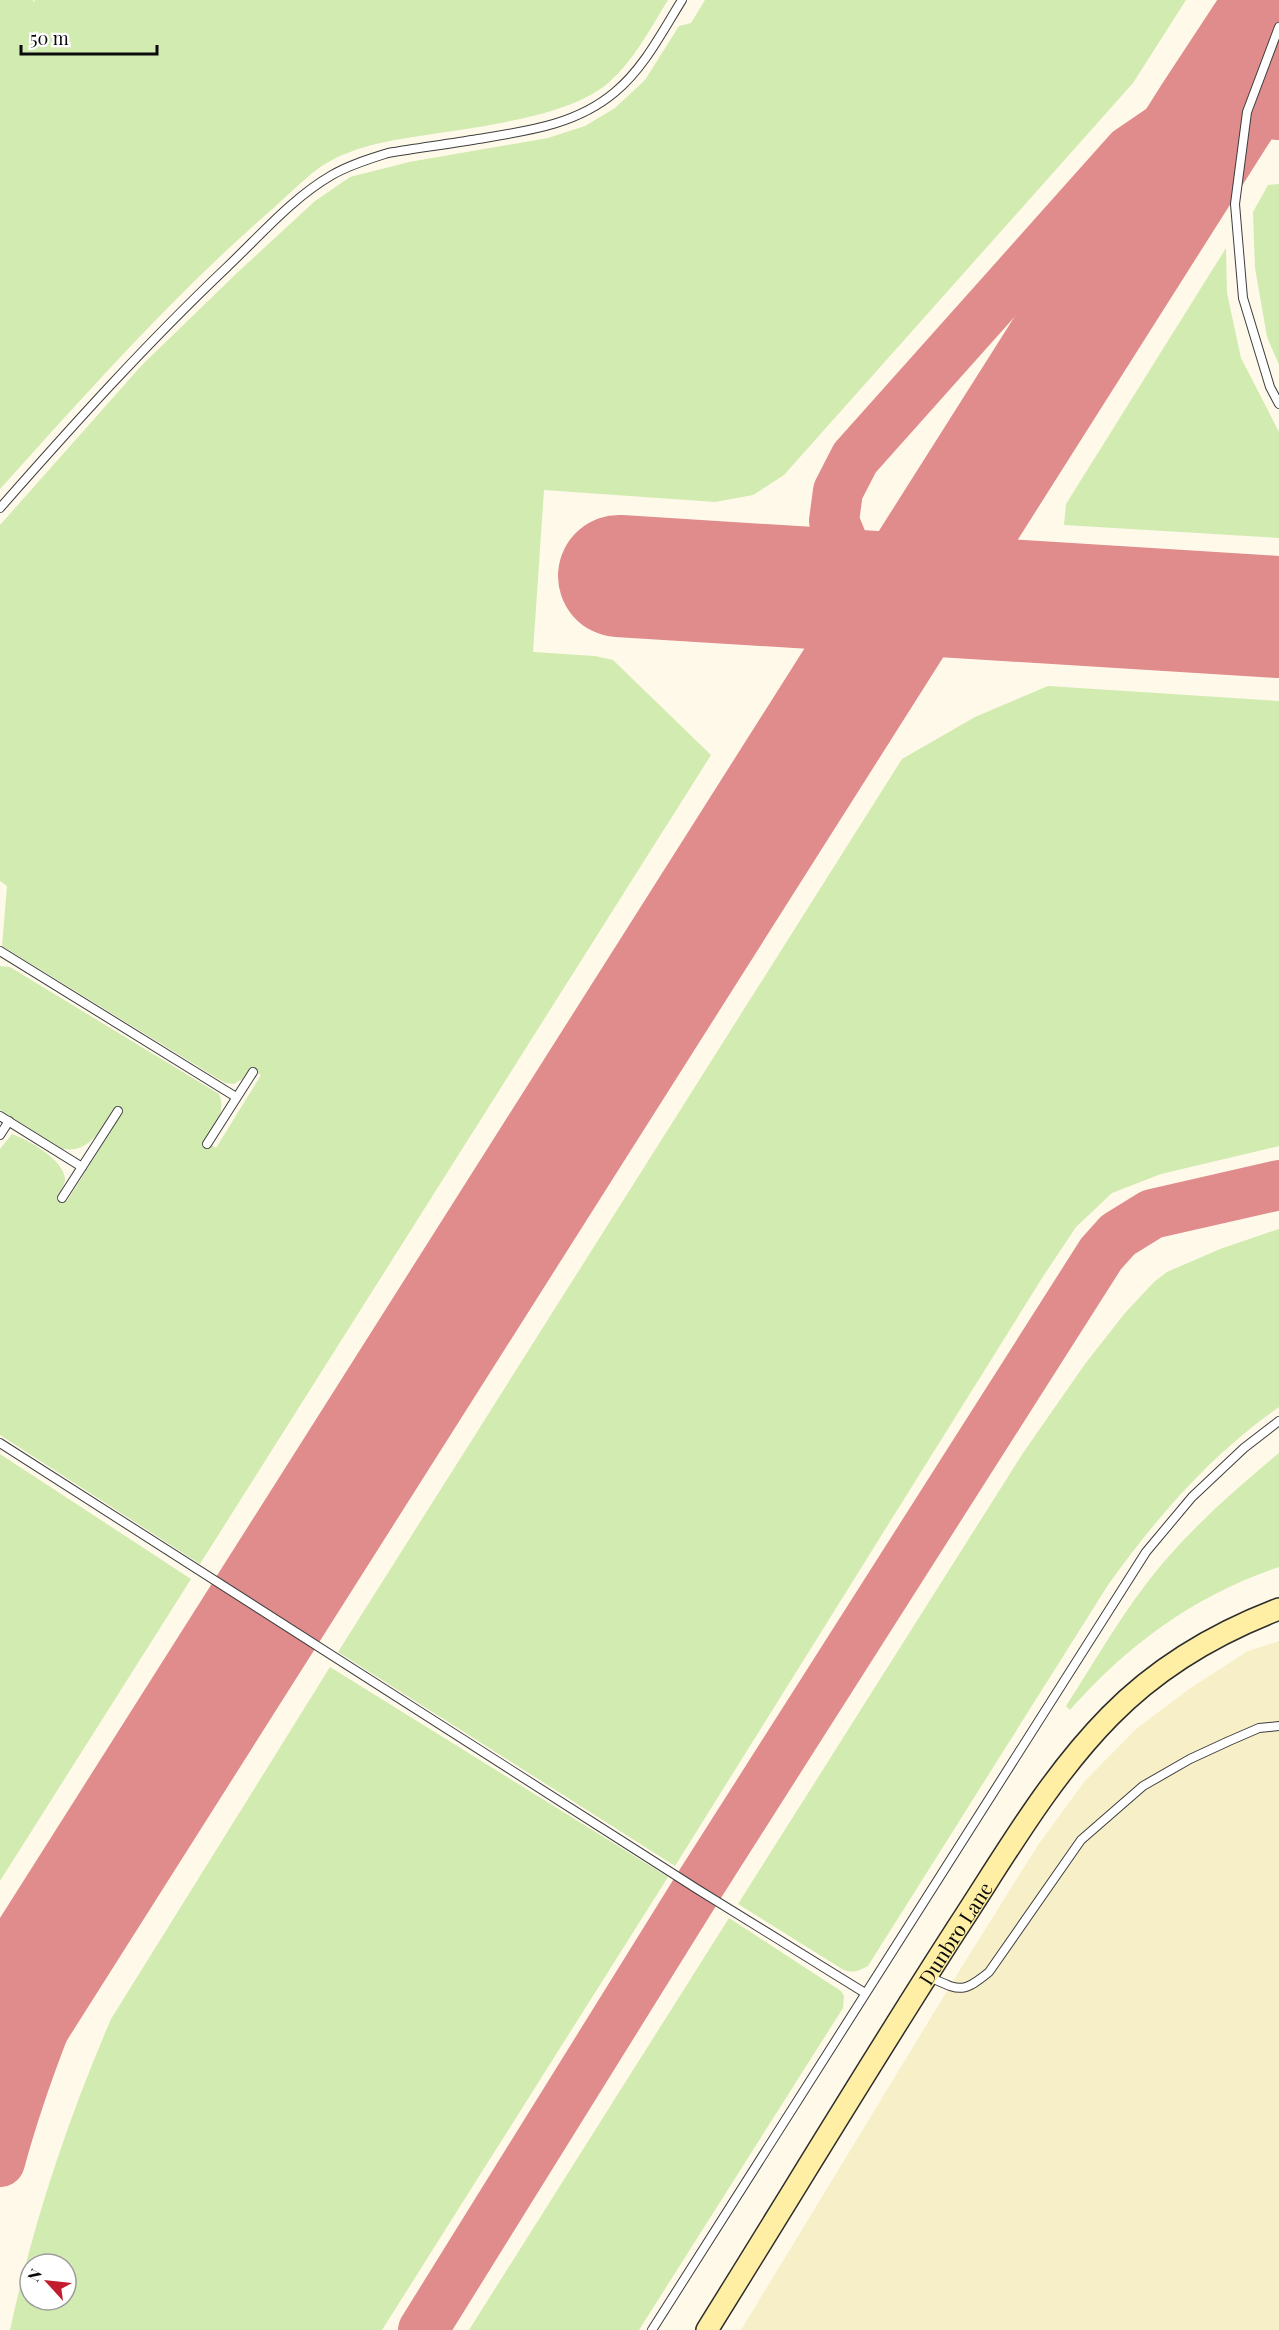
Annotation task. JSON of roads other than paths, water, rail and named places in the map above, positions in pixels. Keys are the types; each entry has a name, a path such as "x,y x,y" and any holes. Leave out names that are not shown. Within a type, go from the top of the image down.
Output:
{"main road":[{"name":"Dunbro Lane","path":"707,2330 927,1975 1065,1767 1110,1716 1164,1668 1238,1624 1279,1609"}],"lane":[{"path":"0,508 87,409 186,306 303,195 333,174 367,159 388,153 529,131 565,121 594,108 617,91 645,59 682,0"},
{"path":"1279,27 1247,112 1235,204 1243,298 1270,387 1279,404"},
{"path":"0,951 236,1097"},
{"path":"207,1144 253,1072"},
{"path":"63,1198 118,1111"},
{"path":"0,1116 82,1167"},
{"path":"0,1135 9,1121"},
{"path":"652,2330 1146,1552 1192,1497 1244,1448 1279,1421"},
{"path":"0,1443 677,1876 865,1993"},
{"path":"927,1975 957,1989 972,1986 989,1972 1081,1840 1143,1786 1190,1759 1229,1741 1259,1728 1279,1726"}]}
